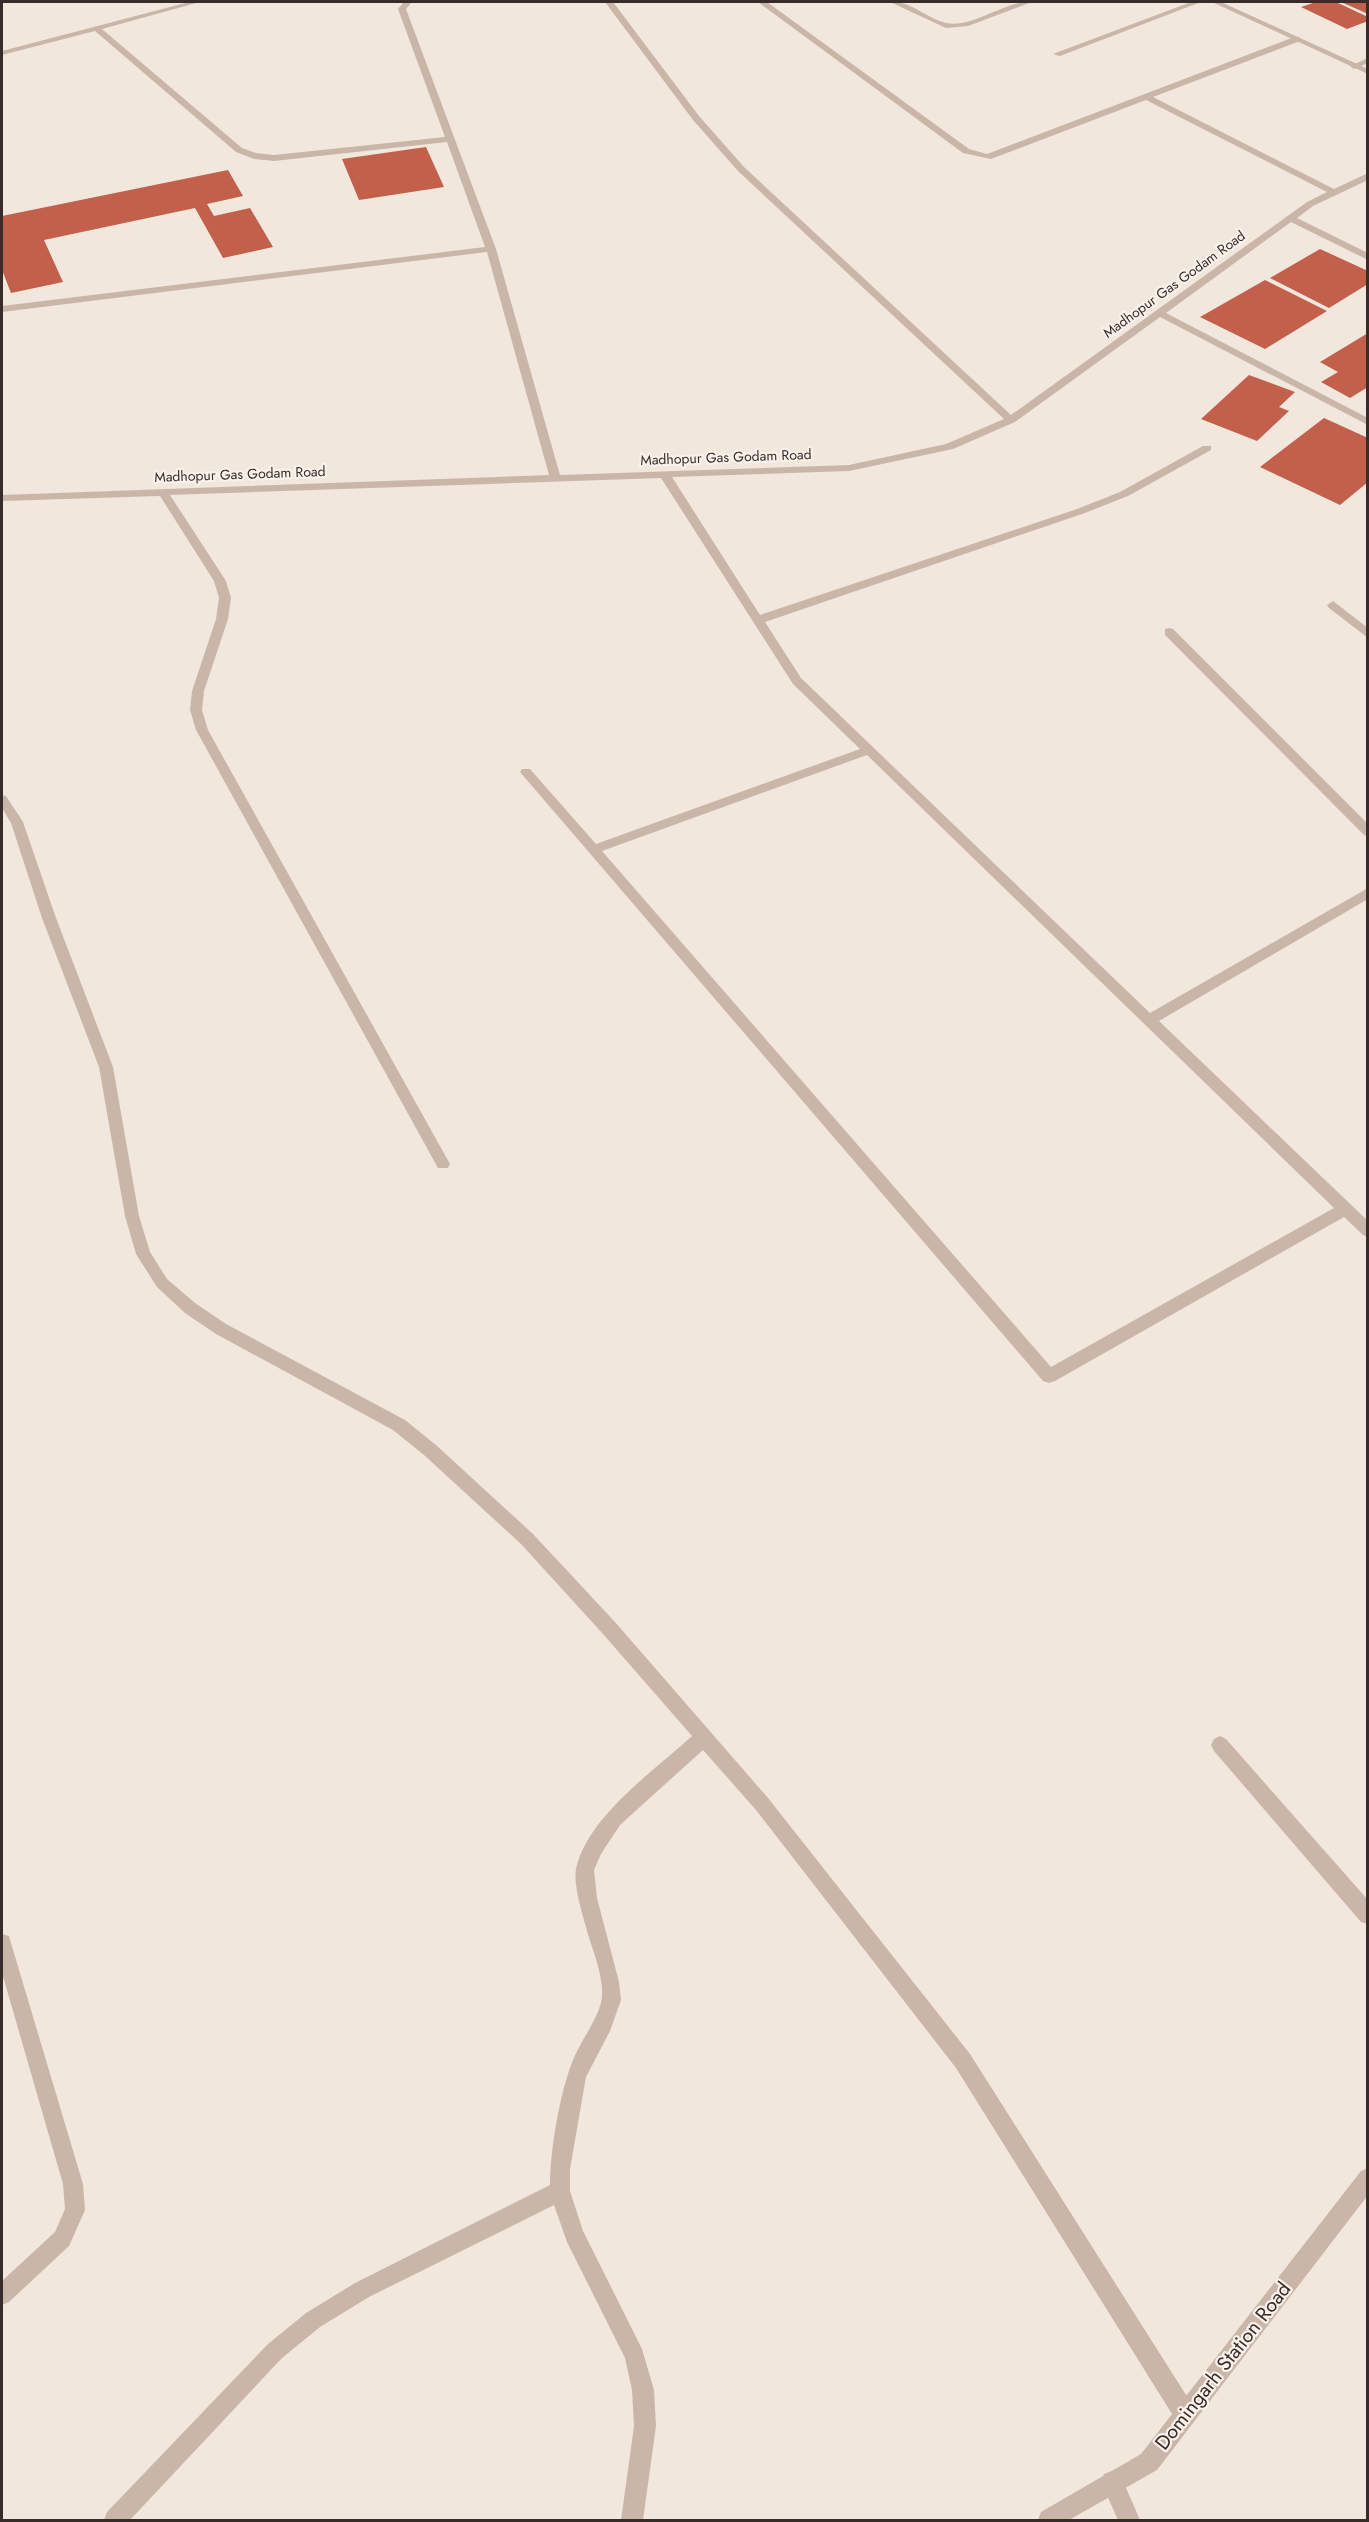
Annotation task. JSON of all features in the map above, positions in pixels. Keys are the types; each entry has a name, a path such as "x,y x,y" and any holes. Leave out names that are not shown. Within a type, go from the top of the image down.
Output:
{"street":[{"path":"2,53 196,2"},
{"path":"408,2 402,9 491,249 555,478"},
{"path":"609,2 696,118 741,169 1011,420"},
{"path":"762,2 966,152 988,157 1297,39"},
{"path":"894,2 946,26 965,24 1028,2"},
{"path":"1057,54 1197,2"},
{"path":"1220,2 1368,72"},
{"path":"96,28 239,150 254,156 274,158 452,139"},
{"path":"1354,66 1368,60"},
{"path":"1147,97 1334,192"},
{"name":"Madhopur Gas Godam Road","path":"2,498 849,468 949,447 1011,420 1310,204 1368,176"},
{"path":"1292,218 1368,257"},
{"path":"1355,251 1368,245"},
{"path":"2,308 491,249"},
{"path":"1159,313 1368,422"},
{"path":"758,620 1081,511 1124,494 1207,448"},
{"path":"664,474 797,681 1368,1231"},
{"path":"163,492 220,581 225,598 222,619 198,691 196,710 202,730 443,1164"},
{"path":"1333,604 1368,634"},
{"path":"1169,632 1368,832"},
{"path":"592,850 869,750"},
{"path":"526,772 1048,1376 1345,1209"},
{"path":"2,798 17,822 106,1067 132,1216 143,1254 162,1283 190,1308 221,1329 399,1425 430,1450 527,1539 609,1628 762,1804 963,2061 1185,2414"},
{"path":"1149,1020 1368,892"},
{"path":"632,2520 645,2426 643,2390 635,2356 574,2235 561,2191 560,2169 576,2077 603,2024 611,2000 610,1982 588,1898 585,1870 594,1848 614,1819 704,1737"},
{"path":"1220,1745 1368,1915"},
{"path":"2,1943 73,2184 75,2210 62,2239 2,2295"},
{"name":"Domingarh Station Road","path":"1048,2520 1149,2462 1368,2178"},
{"path":"116,2520 275,2351 313,2320 362,2289 561,2191"},
{"path":"1112,2482 1129,2520"}],"building":[{"path":"1316,2 1336,2 1368,17 1368,21 1347,29 1301,7"},
{"path":"1341,2 1368,2 1368,14"},
{"path":"426,147 444,187 359,200 342,159"},
{"path":"228,170 243,196 207,204 214,216 250,208 273,247 223,258 195,208 44,240 63,282 11,293 2,270 2,216"},
{"path":"1320,249 1368,271 1368,284 1329,308 1270,278"},
{"path":"1265,280 1327,311 1265,349 1200,317"},
{"path":"1368,333 1368,387 1350,398 1321,382 1338,372 1320,362"},
{"path":"1249,375 1295,392 1279,407 1289,411 1257,441 1201,419"},
{"path":"1324,418 1368,438 1368,482 1340,505 1260,467"}]}
